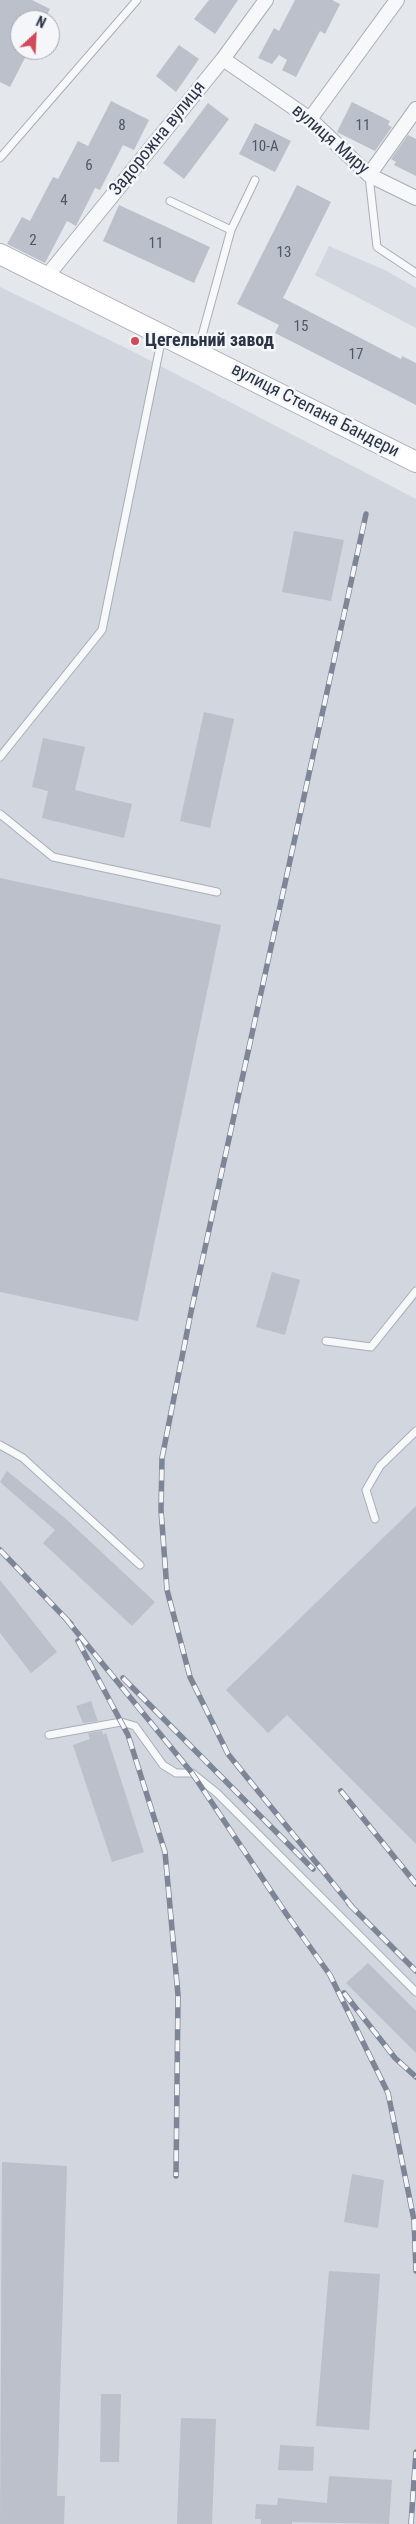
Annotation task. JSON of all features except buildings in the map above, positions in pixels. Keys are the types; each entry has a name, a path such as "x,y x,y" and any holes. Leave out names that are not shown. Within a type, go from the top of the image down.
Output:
{"street":[{"name":"Задорожна вулиця","path":"47,276 224,59 266,0"},
{"path":"310,119 397,0"},
{"name":"вулиця Миру","path":"224,59 310,119 369,175 416,198"},
{"path":"369,175 416,109"},
{"name":"вулиця Степана Бандери","path":"0,254 416,462"}],"lane":[{"path":"0,158 137,0"},
{"path":"369,175 377,247 416,273"},
{"path":"197,352 231,230 255,180"},
{"path":"170,200 231,230"},
{"path":"0,757 102,630 163,335"},
{"path":"0,814 53,857 217,892"},
{"path":"326,1341 371,1347 416,1291"},
{"path":"375,1519 366,1490 380,1466 416,1431"},
{"path":"0,1445 24,1458 140,1566"},
{"path":"49,1735 121,1722 135,1726 163,1765 176,1773 192,1773 217,1793 416,1992"}],"shaded area":[{"path":"329,246 387,271 416,288 416,328 315,275"},
{"path":"0,287 128,349 416,499 416,2524 0,2524"}],"railway":[{"path":"353,1908 228,1754 190,1677 167,1590 161,1510 162,1458 191,1312 366,514"},
{"path":"0,1550 71,1624"},
{"path":"66,1619 192,1773 287,1915 330,1975 388,2093 414,2220 416,2271"},
{"path":"78,1641 128,1735 165,1852 178,1995 176,2176"},
{"path":"123,1678 313,1869"},
{"path":"341,1791 416,1884"},
{"path":"349,1904 416,1971"},
{"path":"344,1993 395,2058 416,2077"},
{"path":"411,2524 416,2452"}],"place":[{"name":"Цегельний завод","path":"135,341"}]}
